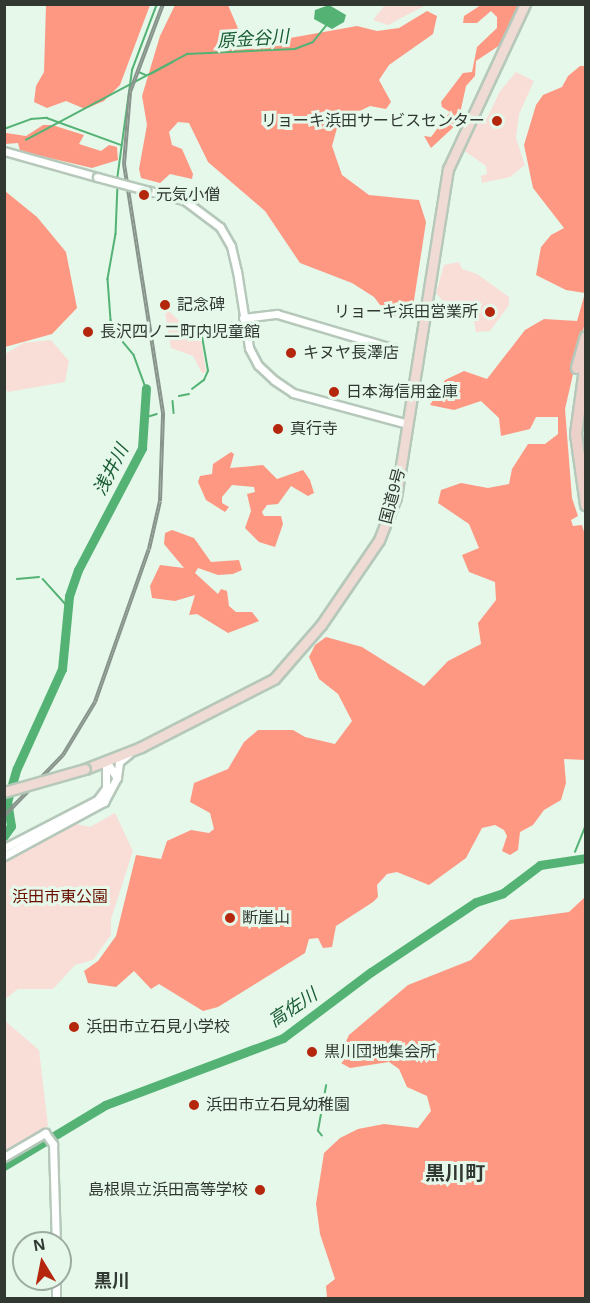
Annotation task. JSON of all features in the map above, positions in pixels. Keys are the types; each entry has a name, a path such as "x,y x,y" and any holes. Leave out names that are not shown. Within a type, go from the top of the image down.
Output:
{"highway":[{"name":"国道9号","path":"4,792 106,761 141,747 253,693 295,660 354,580 388,522 408,424 448,169 525,4"},
{"path":"585,337 572,407 574,456 585,505"},
{"path":"579,475 576,434 585,361"}],"street":[{"path":"4,151 199,207 220,227 231,246 249,348 258,365 293,393 408,424"},
{"path":"243,318 277,314 392,348"},
{"path":"4,856 100,806 114,788 119,762 141,747"},
{"path":"106,761 117,778"},
{"path":"4,848 97,800 106,788 106,761"},
{"path":"4,1157 45,1133 53,1144 56,1231"}],"green space":[{"path":"385,5 426,5 388,25 373,20"},
{"path":"516,72 534,81 519,114 516,138 525,165 510,177 482,183 481,176 487,174 486,166 462,149 478,115 487,118 500,91"},
{"path":"459,262 462,269 477,274 509,297 509,305 490,331 476,332 471,306 442,300 436,293 444,265"},
{"path":"164,306 178,320 199,327 206,372 202,373 193,356 171,348"},
{"path":"51,340 69,361 65,382 8,392 5,389 5,354 23,343"},
{"name":"浜田市東公園","path":"115,813 133,851 111,919 111,935 93,960 75,965 53,989 18,989 5,999 5,861 76,824 90,827"},
{"path":"5,1021 39,1050 48,1126 5,1151"}],"shaded area":[{"path":"46,5 150,5 120,85 104,101 85,109 66,101 47,108 34,102 36,86 44,72"},
{"path":"175,5 228,5 240,33 279,40 357,26 377,31 399,28 427,11 437,16 433,34 389,65 379,80 391,102 386,109 370,106 339,121 332,146 342,175 369,195 419,200 426,222 413,307 390,318 374,297 352,283 300,263 265,211 208,162 189,123 178,122 169,132 172,145 182,149 193,174 192,179 170,174 160,183 141,178 139,169 147,125 142,96 160,36"},
{"path":"329,5 346,15 344,22 332,29 314,19 315,10"},
{"path":"481,5 517,5 518,10 500,45 476,61 475,76 466,86 458,123 431,148 424,136 431,137 450,112 442,107 441,102 463,73 472,72 477,47 497,28 497,17 491,11 477,23 463,23 464,16"},
{"path":"580,66 585,66 585,293 566,290 536,275 541,247 551,235 564,228 533,188 524,145 536,105 543,95 562,87 568,76"},
{"path":"43,125 52,125 84,135 79,144 101,151 109,145 117,147 118,160 92,168 20,151 18,143 5,144 6,133 26,136"},
{"path":"5,191 37,217 66,252 77,308 52,334 5,347"},
{"path":"585,293 585,322 565,409 572,498 578,516 571,520 573,526 582,525 585,535 585,760 564,759 566,783 561,800 544,810 533,825 520,832 518,850 510,855 502,851 507,836 504,830 495,825 482,828 466,858 429,885 397,872 387,874 377,885 378,897 336,926 332,947 323,948 318,938 309,939 305,953 218,1007 203,1011 159,984 151,989 134,971 116,987 88,983 84,971 98,961 116,936 136,855 161,859 167,841 191,830 209,833 214,829 210,813 190,802 194,783 228,769 244,742 258,730 293,730 305,737 335,744 352,721 338,694 319,679 309,657 315,645 326,637 362,647 424,686 448,661 481,644 478,623 496,600 495,582 469,572 462,555 479,548 469,524 438,503 441,490 461,483 488,488 509,484 512,469 528,444 545,444 558,434 558,417 536,417 530,429 501,436 499,418 481,401 454,410 430,405 445,380 464,371 487,379 525,330 544,319 577,321"},
{"path":"231,452 234,454 230,468 263,465 277,479 303,470 310,480 314,493 308,496 291,486 278,504 267,505 262,512 264,516 281,516 283,524 275,547 259,542 245,528 251,511 247,494 255,492 254,487 232,485 222,497 222,503 229,507 225,512 206,500 198,482 200,476 212,474 213,464"},
{"path":"172,530 194,538 211,562 239,560 242,570 233,574 218,575 198,568 195,573 218,594 221,589 227,591 229,606 236,612 252,612 259,621 228,633 197,614 189,615 195,595 175,601 152,598 150,586 160,565 184,568 164,544 165,533"},
{"path":"585,897 585,1298 327,1298 326,1286 335,1279 320,1234 316,1204 324,1153 340,1138 358,1129 384,1124 418,1128 431,1111 427,1096 407,1087 399,1069 389,1062 350,1068 341,1063 341,1052 349,1035 408,985 471,960 510,920 569,912"}],"waterway":[{"name":"浅井川","path":"117,180 132,70 157,4"},
{"name":"原金谷川","path":"26,140 187,54 295,49 313,42 326,26"},
{"name":"原金谷川","path":"151,74 173,62"},
{"name":"原金谷川","path":"139,72 146,75"},
{"name":"原金谷川","path":"4,129 31,119 47,118 121,145"},
{"name":"浅井川","path":"118,185 116,234 108,279 111,320 114,331 134,355 146,388"},
{"path":"225,324 236,322"},
{"path":"192,389 204,380 208,371 201,331 203,326 215,325"},
{"path":"336,335 390,352"},
{"name":"浅井川","path":"4,836 11,826 7,802 17,768 62,669 69,596 78,570 142,448 146,388"},
{"path":"179,396 189,394"},
{"path":"173,401 174,413"},
{"path":"147,417 157,414"},
{"path":"17,579 39,577"},
{"path":"43,579 68,607"},
{"path":"575,852 586,825"},
{"name":"高佐川","path":"4,1166 105,1105 283,1038 371,972 476,902 503,893 540,865 586,858"},
{"path":"322,1136 318,1131 326,1086"}],"railway":[{"path":"4,816 63,755 95,702 149,549 160,501 163,413 124,164 130,92 163,4"}],"place":[{"name":"リョーキ浜田サービスセンター","path":"497,121"},
{"name":"元気小僧","path":"144,195"},
{"name":"記念碑","path":"165,305"},
{"name":"リョーキ浜田営業所","path":"490,312"},
{"name":"長沢四ノ二町内児童館","path":"88,332"},
{"name":"キヌヤ長澤店","path":"291,353"},
{"name":"日本海信用金庫","path":"334,392"},
{"name":"真行寺","path":"278,429"},
{"name":"断崖山","path":"230,918"},
{"name":"浜田市立石見小学校","path":"74,1027"},
{"name":"黒川団地集会所","path":"312,1052"},
{"name":"浜田市立石見幼稚園","path":"194,1105"},
{"name":"島根県立浜田高等学校","path":"260,1190"}],"district":[{"name":"黒川町","path":"455,1173"},
{"name":"黒川","path":"112,1281"}]}
